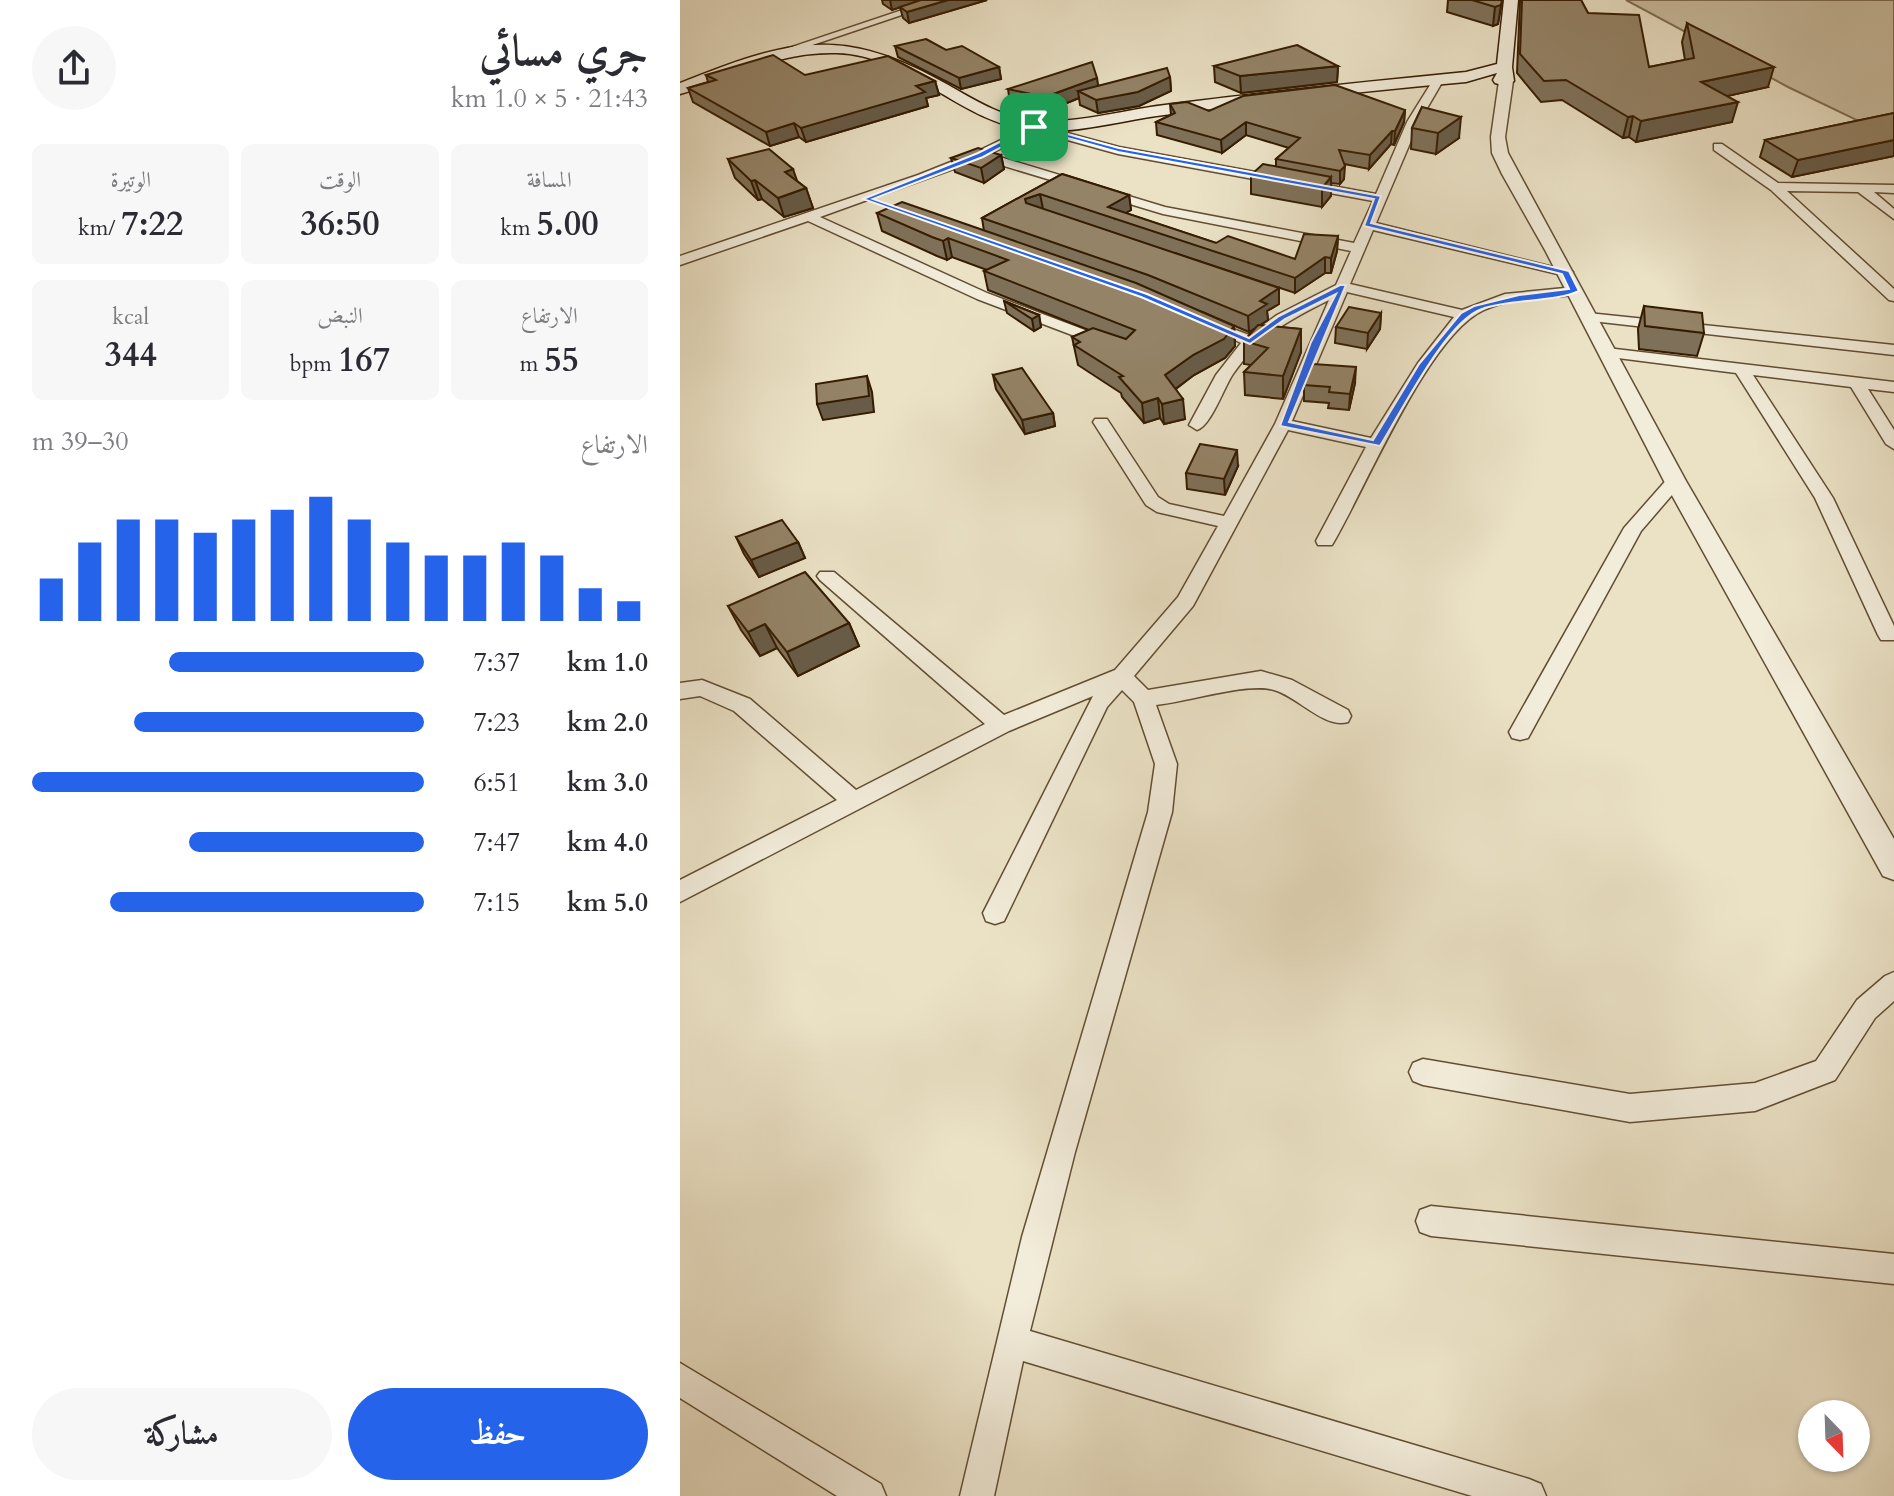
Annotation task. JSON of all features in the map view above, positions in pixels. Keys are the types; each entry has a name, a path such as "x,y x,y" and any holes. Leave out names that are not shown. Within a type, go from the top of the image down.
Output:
{"main road":[{"path":"680,89 742,65 805,51 864,52 995,117 1034,127 1082,125 1159,110 1505,74 1511,0"}],"street":[{"path":"742,65 941,0"},
{"path":"1505,74 1499,121 1500,153 1675,481 1894,867"},
{"path":"995,913 1099,703 1186,601 1283,424 1413,122 1439,79"},
{"path":"680,261 873,201 980,155 1034,127 1118,150 1379,198"},
{"path":"1718,147 1775,187 1888,285 1894,297"},
{"path":"980,155 1163,210 1358,248"},
{"path":"1775,187 1894,189"},
{"path":"1862,189 1894,215"},
{"path":"811,218 982,296 1127,351"},
{"path":"1367,225 1570,282"},
{"path":"1325,541 1376,444 1424,364 1464,315 1477,307 1570,282"},
{"path":"1197,425 1224,375 1250,341 1299,303 1343,287 1464,315"},
{"path":"1192,316 1250,341"},
{"path":"1588,317 1894,350"},
{"path":"1607,353 1894,387"},
{"path":"1742,370 1824,498 1888,635"},
{"path":"1857,383 1894,444"},
{"path":"1101,422 1152,501 1163,508 1229,523"},
{"path":"1283,424 1376,444"},
{"path":"1520,732 1633,528 1675,481"},
{"path":"827,576 1001,725"},
{"path":"977,1496 1057,1155 1160,812 1166,764 1143,698 1121,676"},
{"path":"680,892 1001,725 1121,676"},
{"path":"1143,698 1191,693 1261,679 1285,685 1340,716"},
{"path":"680,691 702,688 742,705 853,800"},
{"path":"1423,1072 1630,1108 1755,1097 1825,1071 1866,1009 1894,984"},
{"path":"1431,1221 1894,1269"},
{"path":"1011,1341 1529,1496"},
{"path":"680,1379 869,1496"}],"shaded area":[{"path":"1626,0 1894,0 1894,138 1788,87"}],"building":[{"path":"921,0 948,0 907,12 900,7"},
{"path":"1472,0 1502,0 1501,5 1495,7"},
{"path":"1522,0 1581,0 1588,13 1639,15 1649,67 1694,58 1687,23 1774,67 1701,82 1738,102 1641,121 1633,116 1628,117 1566,80 1544,81 1520,54"},
{"path":"926,39 946,50 962,46 999,67 959,78 895,46"},
{"path":"1297,45 1338,66 1240,76 1214,66"},
{"path":"773,55 805,75 888,56 935,81 916,86 925,92 801,128 794,123 766,132 688,88 716,80 706,75"},
{"path":"1092,62 1097,78 1045,97 1008,89"},
{"path":"1167,68 1170,77 1138,92 1096,100 1078,91"},
{"path":"1335,85 1405,110 1395,131 1370,155 1339,150 1345,166 1340,171 1276,159 1300,138 1246,122 1221,140 1156,122 1175,113 1170,104 1187,102 1209,111 1243,96"},
{"path":"1422,107 1461,117 1438,133 1412,128"},
{"path":"1894,113 1894,140 1798,160 1765,140"},
{"path":"978,148 1001,155 981,168 951,158"},
{"path":"769,149 793,169 785,172 806,188 778,198 755,180 751,181 728,159"},
{"path":"1263,164 1331,177 1322,188 1251,175"},
{"path":"1062,174 1129,195 1108,207 1216,243 1228,236 1295,259 1304,234 1338,236 1331,258 1325,257 1295,278 1040,194 1025,199 1026,203 1279,288 1260,301 1267,304 1248,316 1148,275 982,218"},
{"path":"902,202 1136,283 1234,326 1224,339 1193,355 1165,375 1183,399 1162,404 1158,398 1142,403 1119,377 1123,376 1074,345 1080,342 1072,337 1093,328 1126,339 1135,330 984,271 1008,260 948,238 943,241 877,213"},
{"path":"1004,301 1039,315 1032,319"},
{"path":"1644,306 1702,313 1704,333 1645,326"},
{"path":"1349,307 1381,313 1368,333 1336,327"},
{"path":"1258,325 1301,329 1283,376 1244,372 1268,348 1244,341"},
{"path":"1313,364 1356,367 1350,394 1329,392 1330,387 1304,385"},
{"path":"1022,368 1053,413 1022,420 993,375"},
{"path":"867,376 869,396 817,404 816,384"},
{"path":"1200,444 1237,450 1224,479 1186,473"},
{"path":"782,520 798,542 751,560 736,537"},
{"path":"805,572 849,623 787,652 765,624 748,632 728,606"}],"route":[{"path":"1034,127 1118,150 1379,198 1367,225 1566,272 1575,291 1519,297 1477,307 1464,315 1424,364 1376,444 1283,424 1316,342 1343,287 1282,318 1250,341 1144,296 866,199 980,155 1034,127"}]}
